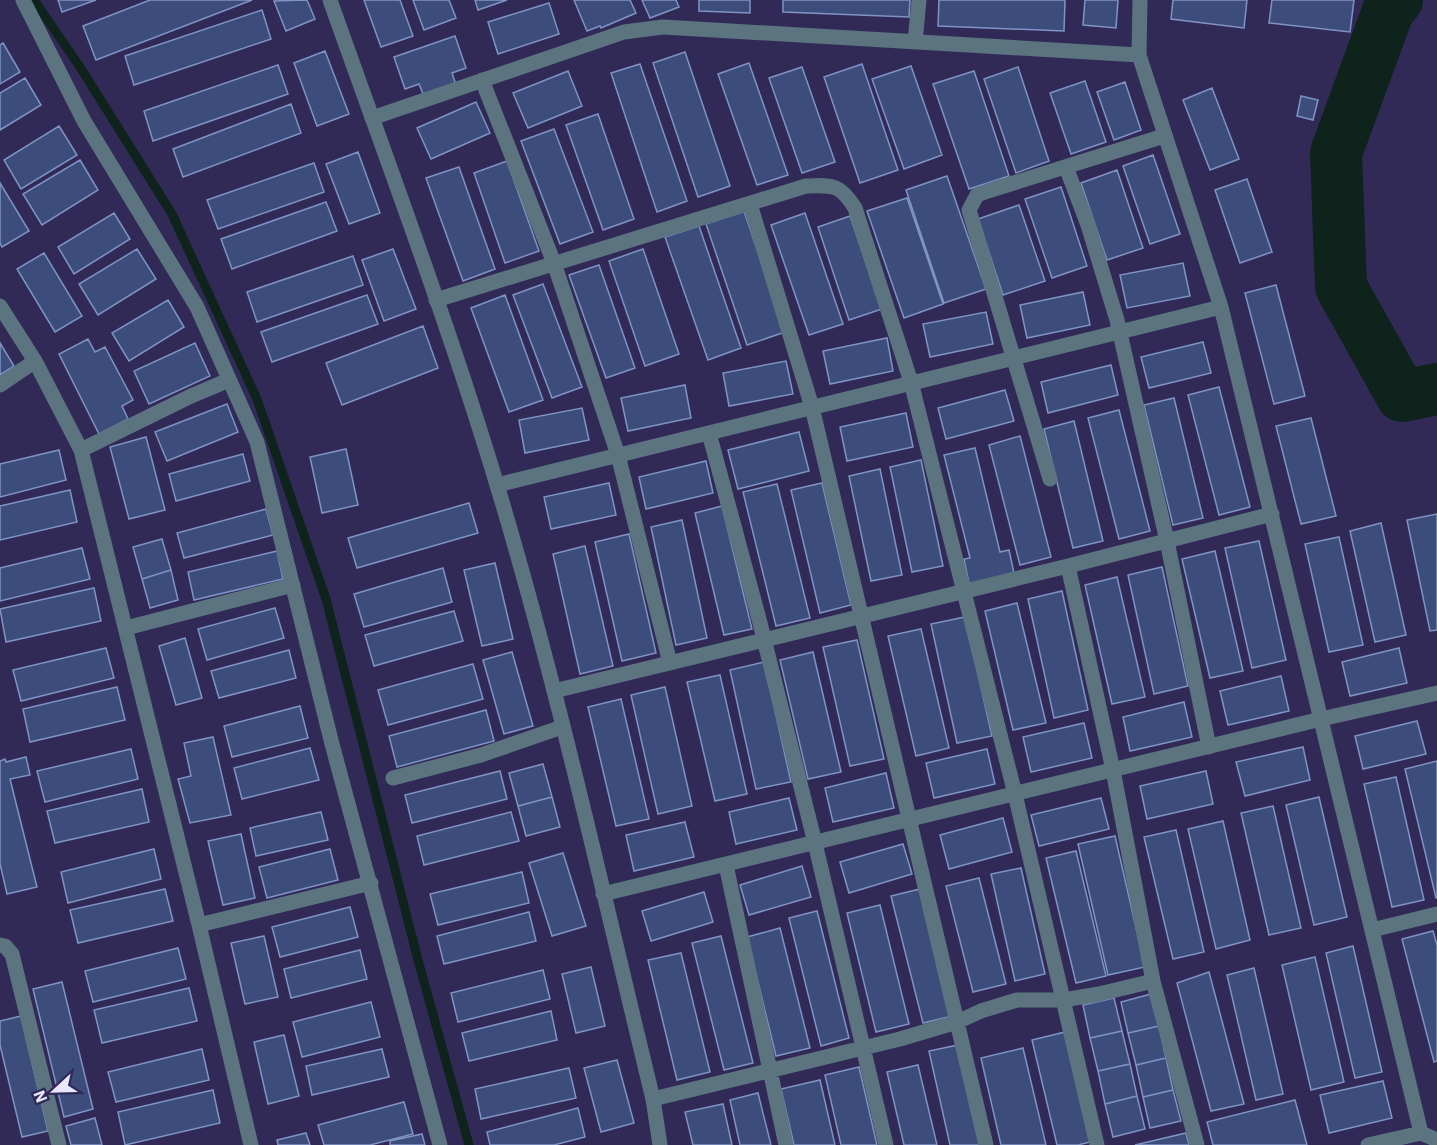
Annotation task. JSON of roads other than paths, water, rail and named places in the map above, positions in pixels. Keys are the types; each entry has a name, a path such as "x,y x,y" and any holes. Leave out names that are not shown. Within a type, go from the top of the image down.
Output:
{"street":[{"path":"23,0 84,121 197,308 257,442 332,744 440,1145"},
{"path":"330,0 436,300 497,485 554,691 653,1099 660,1145"},
{"path":"915,42 919,0"},
{"path":"1140,0 1139,55 1221,307 1421,1132"},
{"path":"372,118 624,32 663,27 1139,55"},
{"path":"482,80 554,263 618,455 670,663"},
{"path":"1050,479 969,210 977,195 1164,136"},
{"path":"1066,167 1088,225 1119,332 1167,541 1209,747"},
{"path":"436,300 806,186 833,185 846,194 855,208 911,382 1015,794 1097,1145"},
{"path":"750,204 812,407 986,1145"},
{"path":"0,306 35,361 81,450 251,1145"},
{"path":"497,485 1221,307"},
{"path":"0,385 35,361"},
{"path":"81,450 229,380"},
{"path":"709,433 815,843 886,1145"},
{"path":"554,691 1272,514"},
{"path":"1068,566 1113,770 1153,981 1197,1145"},
{"path":"126,628 293,585"},
{"path":"603,894 1321,719 1437,693"},
{"path":"393,778 482,755 562,727"},
{"path":"726,865 786,1145"},
{"path":"199,925 371,883"},
{"path":"1372,930 1437,914"},
{"path":"0,945 5,946 12,954 59,1145"},
{"path":"653,1099 862,1048 957,1022 981,1011 1017,1000 1064,1000 1153,981"},
{"path":"1368,1145 1421,1132 1437,1140"}],"waterway":[{"path":"34,0 80,67 172,214 257,399 326,599 418,960 469,1145"},
{"path":"1397,0 1388,11 1336,153 1341,287 1402,396 1437,389"}]}
